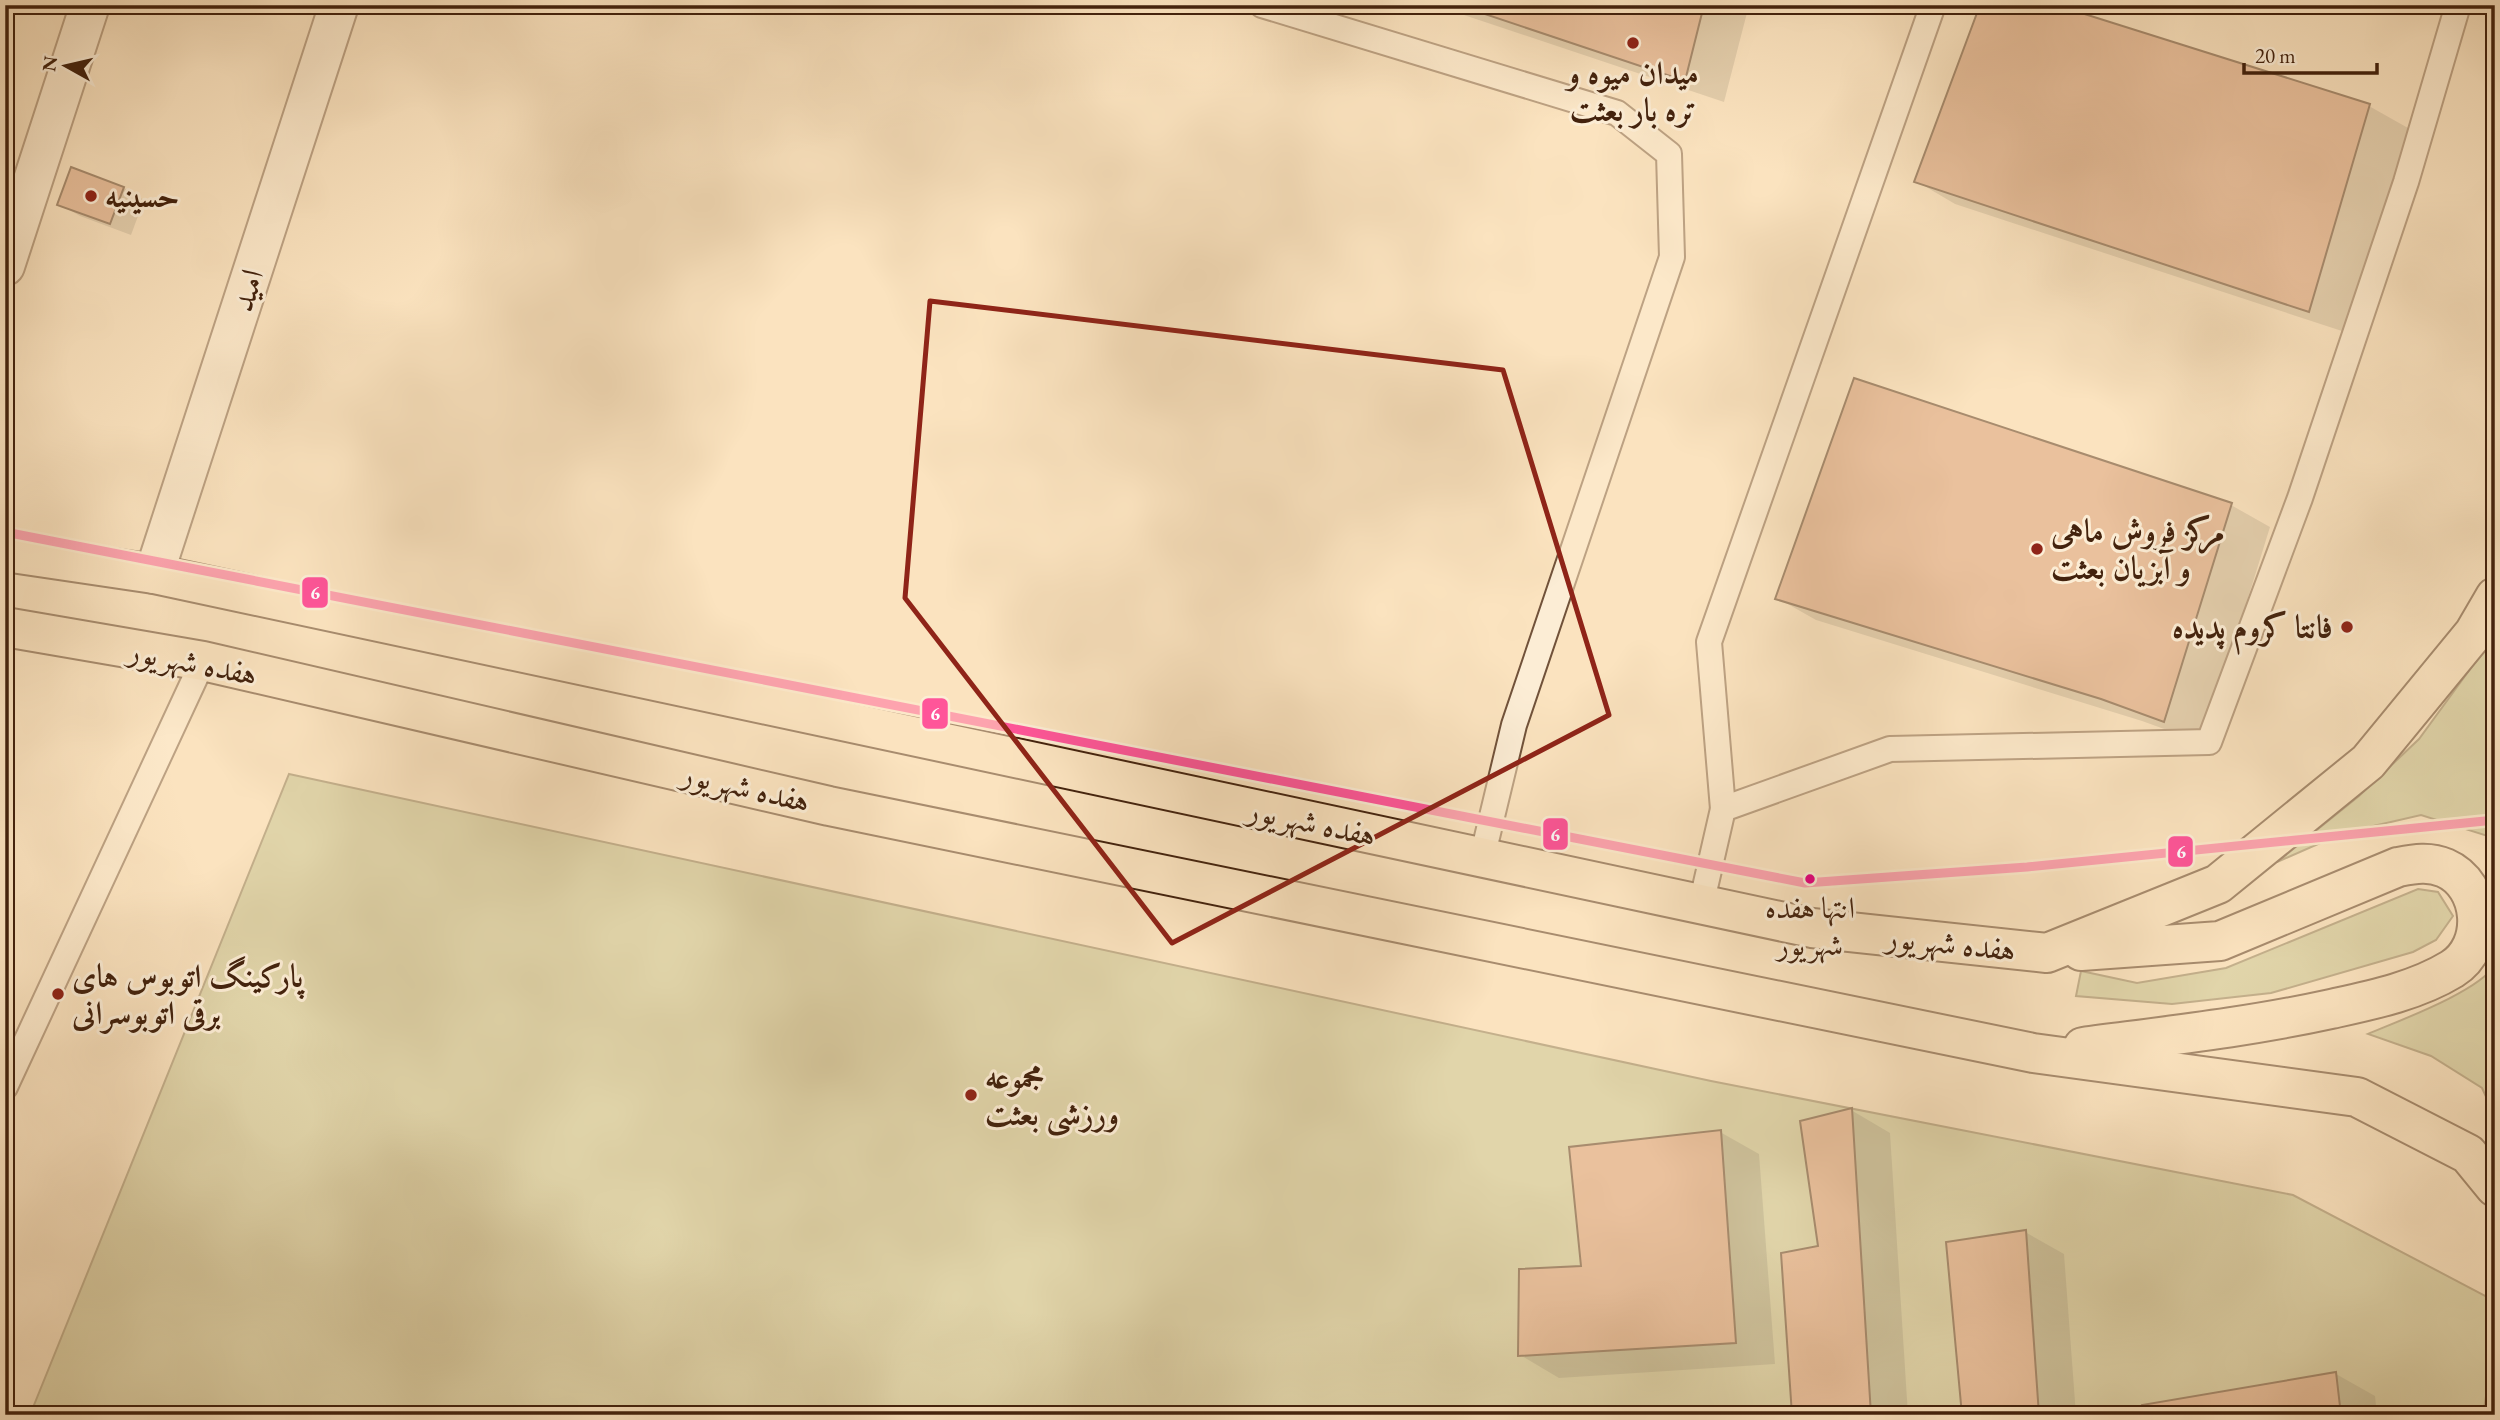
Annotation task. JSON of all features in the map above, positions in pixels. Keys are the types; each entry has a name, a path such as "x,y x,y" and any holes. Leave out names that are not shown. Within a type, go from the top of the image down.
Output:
{"main road":[{"name":"هفده شهریور","path":"5,552 154,574 1812,928 2048,953 2218,884 2368,762 2474,633 2495,597"},
{"name":"هفده شهریور","path":"5,627 203,661 829,806 2033,1053 2357,1097 2468,1154 2495,1187"},
{"path":"2033,1053 2271,1022 2389,996 2454,968 2470,950 2478,928 2476,903 2464,882 2445,868 2421,862 2398,867 2220,941 2048,953"}],"street":[{"path":"5,266 90,5"},
{"name":"امید","path":"154,574 339,5"}],"lane":[{"path":"1262,5 1617,113 1669,155 1672,257 1514,725 1482,858"},
{"path":"1701,905 1723,809 1709,642 1933,5"},
{"path":"1723,809 1890,748 2209,742 2300,498 2406,181 2458,5"},
{"path":"5,1087 203,661"}],"highlighted area":[{"path":"930,301 1503,370 1609,715 1172,943 905,598"}],"green space":[{"path":"2495,635 2495,845 2488,836 2421,815 2343,833 2277,862 2359,796 2419,739"},
{"name":"مجموعه ورزشی بعثت","path":"289,774 1711,1081 2293,1195 2495,1301 2495,1341 2483,1415 30,1415"},
{"path":"2418,889 2438,892 2453,916 2436,940 2413,952 2271,993 2172,1004 2076,996 2081,971 2137,983 2226,968"},
{"path":"2495,965 2495,1116 2482,1088 2431,1056 2368,1034 2455,995 2486,975"}],"building":[{"name":"میدان میوه و تره بار بعثت","path":"1458,5 1704,5 1685,81"},
{"path":"1980,5 2056,5 2370,104 2309,312 1914,182"},
{"name":"حسینیه","path":"71,167 124,187 110,224 57,205"},
{"path":"1854,378 2232,503 2164,722 2101,699 1775,599"},
{"path":"1852,1108 1871,1415 1792,1415 1781,1253 1818,1246 1800,1121"},
{"path":"1721,1130 1736,1343 1518,1356 1519,1269 1581,1266 1569,1147"},
{"path":"2026,1230 2039,1415 1962,1415 1946,1242"},
{"path":"2336,1372 2341,1415 2143,1415 2142,1405"}],"transit line":[{"name":"6","path":"5,532 1805,883 2027,867 2495,820"}],"place":[{"name":"میدان میوه و تره بار بعثت","path":"1633,43"},
{"name":"حسینیه","path":"91,196"},
{"name":"مرکز فروش ماهی و آبزیان بعثت","path":"2037,549"},
{"name":"فانتا کروم پدیده","path":"2347,627"},
{"name":"انتها هفده شهریور","path":"1810,879"},
{"name":"پارکینگ اتوبوس های برقی اتوبوسرانی","path":"58,994"},
{"name":"مجموعه ورزشی بعثت","path":"971,1095"}]}
